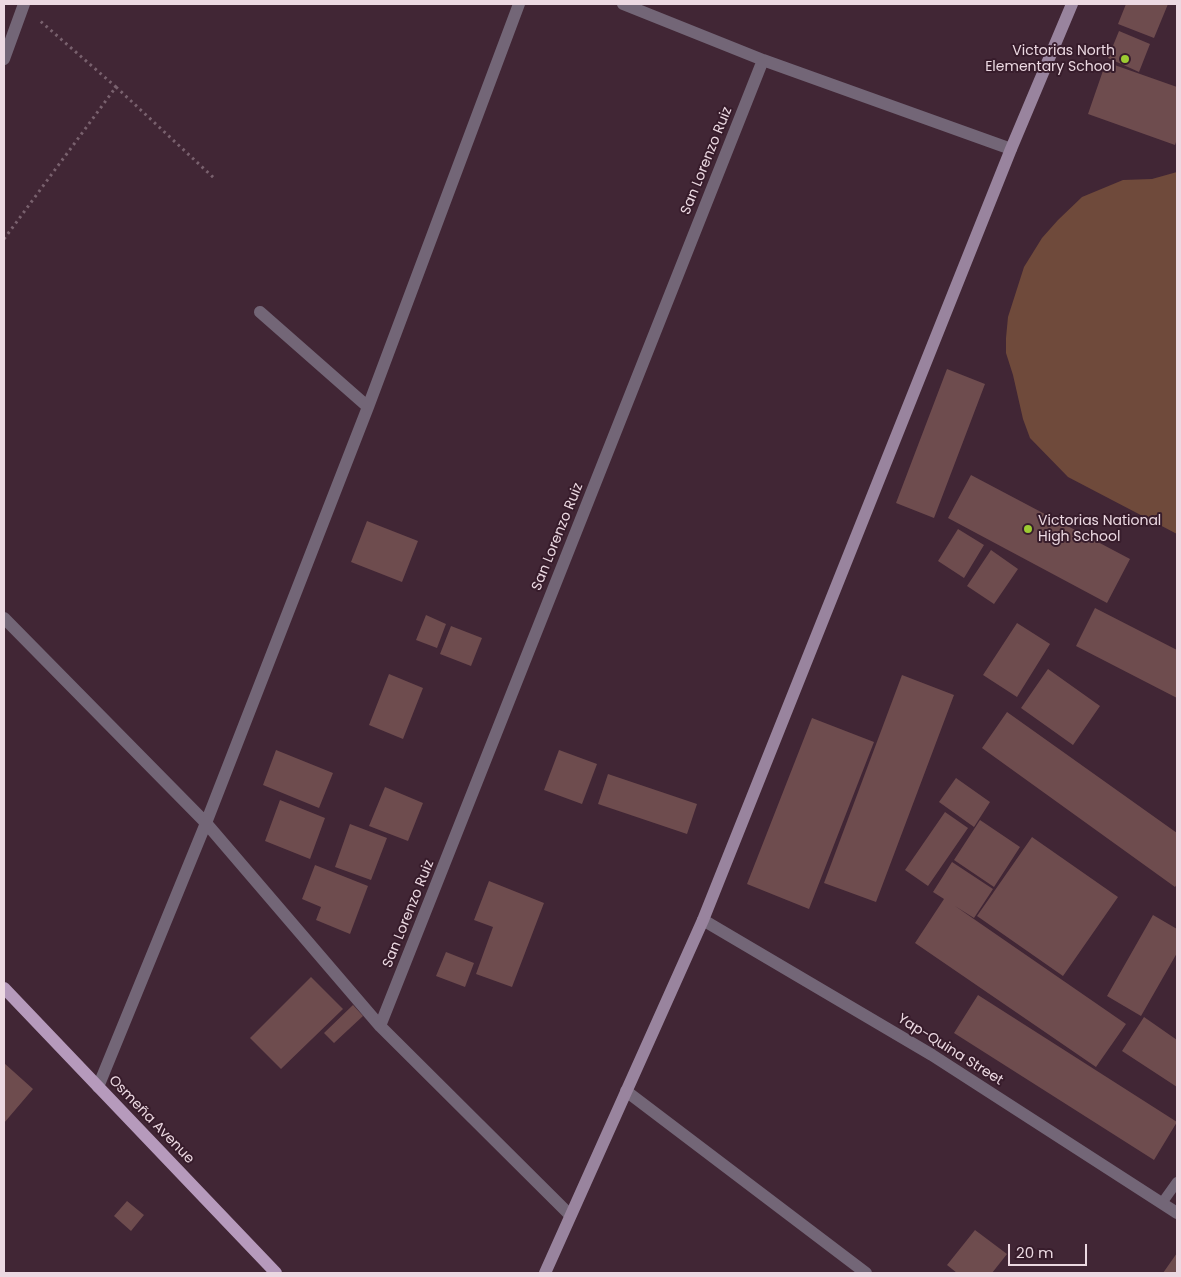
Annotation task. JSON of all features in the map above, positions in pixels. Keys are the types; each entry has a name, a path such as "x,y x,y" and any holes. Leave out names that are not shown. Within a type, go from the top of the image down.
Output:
{"main road":[{"name":"Osmeña Avenue","path":"4,988 276,1273"}],"street":[{"path":"98,1087 206,823 368,407 520,4"},
{"path":"623,4 763,60 1011,149"},
{"path":"545,1273 703,920 1011,149 1072,4"},
{"path":"4,59 23,6"},
{"name":"San Lorenzo Ruiz","path":"380,1026 763,60"},
{"path":"260,312 368,407"},
{"path":"4,618 206,823 380,1026 570,1215"},
{"name":"Yap-Quina Street","path":"703,920 932,1055 1177,1212"},
{"path":"626,1091 866,1273"}],"lane":[{"path":"1162,1203 1177,1182"}],"path":[{"path":"23,6 116,87 215,179"},
{"path":"4,239 116,87"}],"shaded area":[{"path":"1177,172 1177,534 1068,477 1030,438 1023,419 1006,353 1006,338 1008,317 1024,267 1042,238 1058,220 1082,197 1123,180 1152,179"}],"building":[{"path":"1126,4 1168,4 1154,38 1118,24"},
{"path":"1119,31 1150,44 1139,72 1108,58"},
{"path":"1106,62 1177,87 1177,143 1175,145 1088,114"},
{"path":"947,369 985,384 934,518 896,503"},
{"path":"971,475 1130,559 1107,603 948,518"},
{"path":"367,521 418,541 402,582 351,562"},
{"path":"958,529 984,545 964,578 938,561"},
{"path":"991,550 1018,569 994,604 967,586"},
{"path":"1095,608 1177,650 1177,698 1076,646"},
{"path":"426,615 446,624 437,648 416,640"},
{"path":"1017,623 1050,644 1017,697 983,675"},
{"path":"451,626 482,638 471,666 440,654"},
{"path":"1048,669 1100,706 1073,745 1021,708"},
{"path":"389,674 423,688 403,739 369,725"},
{"path":"902,675 954,695 876,902 824,883"},
{"path":"1007,712 1177,833 1177,884 1175,887 982,748"},
{"path":"812,718 874,742 809,909 747,884"},
{"path":"276,750 333,773 319,808 263,785"},
{"path":"559,750 597,764 582,804 544,790"},
{"path":"608,774 697,804 687,834 598,804"},
{"path":"956,778 990,802 974,827 939,802"},
{"path":"385,787 423,803 408,841 369,826"},
{"path":"280,800 325,818 310,859 265,841"},
{"path":"945,812 968,828 928,886 905,870"},
{"path":"980,820 1020,847 994,887 954,860"},
{"path":"350,824 387,838 371,880 335,867"},
{"path":"1032,837 1118,897 1063,976 977,916"},
{"path":"952,862 993,889 974,918 955,906 1126,1024 1096,1067 915,943 944,899 933,892"},
{"path":"315,865 368,886 350,934 316,920 321,907 302,899"},
{"path":"489,881 544,903 512,987 476,974 493,927 474,920"},
{"path":"1153,915 1177,929 1177,953 1141,1016 1107,996"},
{"path":"446,952 474,963 465,987 436,976"},
{"path":"311,977 343,1009 281,1069 250,1038"},
{"path":"978,995 1177,1122 1154,1160 954,1033"},
{"path":"353,1005 363,1016 334,1043 324,1033"},
{"path":"1144,1017 1177,1040 1177,1087 1122,1051"},
{"path":"4,1063 33,1089 4,1123"},
{"path":"127,1201 144,1215 131,1231 114,1216"},
{"path":"975,1230 1007,1254 992,1273 957,1273 947,1265"},
{"path":"1177,1253 1177,1273 1163,1273"}],"place":[{"name":"Victorias North Elementary School","path":"1125,59"},
{"name":"Victorias National High School","path":"1028,529"}]}
